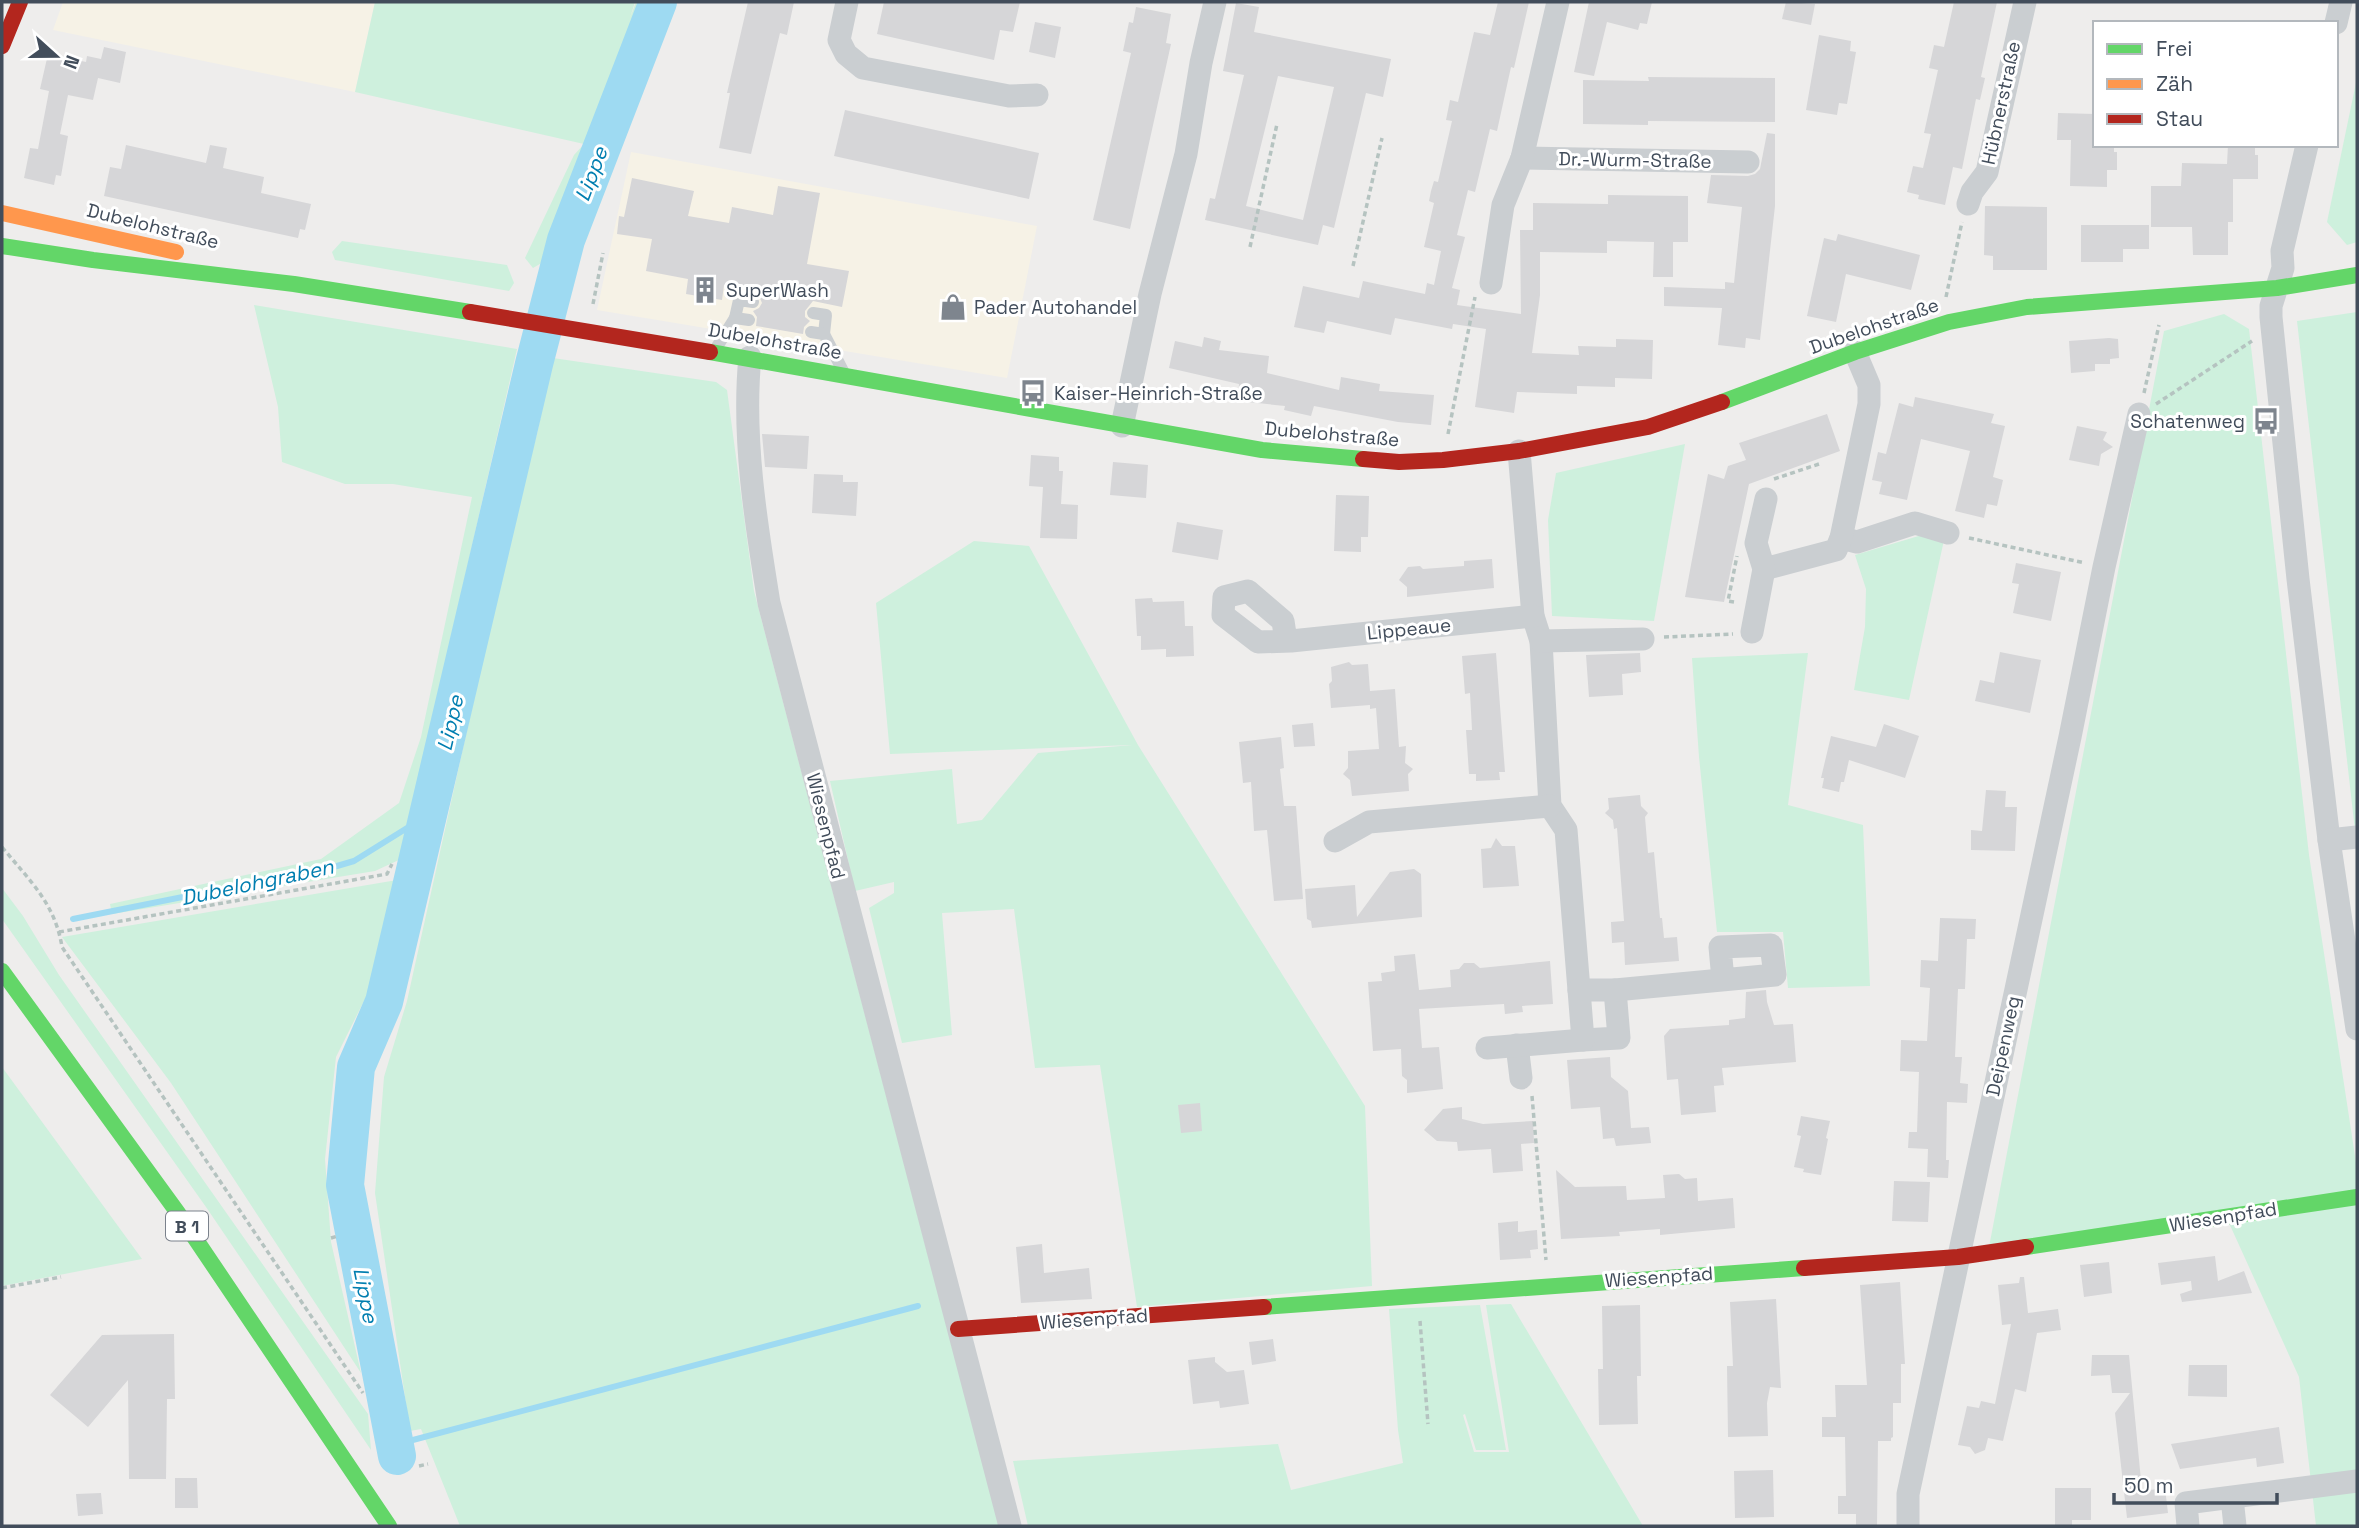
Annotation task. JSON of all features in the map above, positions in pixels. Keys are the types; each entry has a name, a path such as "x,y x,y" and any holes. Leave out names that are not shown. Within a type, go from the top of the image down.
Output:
{"main road":[{"path":"2,46 20,2"},
{"name":"Dubelohstraße","path":"2,213 156,247 293,284"},
{"name":"Dubelohstraße","path":"2,246 93,261 293,284 583,329 1262,450 1399,462 1519,452 1648,427 1846,350 1949,322 2027,307 2277,288 2357,275"},
{"name":"B 1","path":"2,971 178,1213 389,1526"},
{"name":"Wiesenpfad","path":"958,1329 1958,1257 2357,1197"}],"street":[{"path":"847,2 839,40 846,54 863,68 1009,96 1037,95"},
{"path":"1122,426 1150,294 1186,154 1201,63 1215,2"},
{"path":"1491,284 1503,205 1522,158 1558,2"},
{"name":"Hübnerstraße","path":"1968,204 1972,192 1987,172 2025,2"},
{"path":"2336,21 2341,2"},
{"path":"2307,147 2282,251 2283,268 2271,306 2271,317 2329,840 2357,1030"},
{"name":"Dr.-Wurm-Straße","path":"1522,158 1748,162"},
{"path":"1764,569 1836,550 1841,538 1869,404 1869,385 1846,350"},
{"name":"Wiesenpfad","path":"750,357 746,392 759,536 769,603 1010,1526"},
{"name":"Deipenweg","path":"1908,1526 1908,1494 2104,567 2139,414"},
{"path":"1519,452 1533,616 1541,641 1550,806 1566,830 1583,1040"},
{"path":"1752,632 1764,569 1756,543 1766,499"},
{"path":"1841,538 1857,542 1914,523 1948,533"},
{"name":"Lippeaue","path":"1286,641 1533,616"},
{"path":"1541,641 1643,639"},
{"path":"1335,841 1369,822 1550,806"},
{"path":"2329,840 2357,837"},
{"path":"1579,990 1615,990 1723,980"},
{"path":"1487,1048 1619,1038 1615,990"},
{"path":"1517,1045 1521,1079"},
{"path":"2188,1526 2186,1503 2357,1481"},
{"path":"2232,1498 2235,1526"}],"lane":[{"path":"714,352 735,318 739,300 753,302"},
{"path":"813,313 827,315 817,333 845,374"},
{"path":"735,318 749,320"}],"path":[{"path":"1250,247 1277,124"},
{"path":"1353,266 1382,138"},
{"path":"1949,322 1945,302 1968,204"},
{"path":"583,329 603,253"},
{"path":"1443,460 1475,294 1491,284"},
{"path":"2139,414 2165,295"},
{"path":"2139,414 2258,337"},
{"path":"1948,533 2104,567"},
{"path":"1643,639 1752,632"},
{"path":"2,847 50,905 60,932 62,947 363,1394"},
{"path":"60,932 387,874 393,864"},
{"path":"1521,1079 1532,1087 1548,1285"},
{"path":"331,1238 338,1236"},
{"path":"2,1288 61,1277"},
{"path":"1418,1295 1428,1423"},
{"path":"419,1466 428,1464"}],"shaded area":[{"path":"63,2 375,2 355,92 53,30"},
{"path":"631,152 1037,226 1007,378 597,310"}],"green space":[{"path":"375,2 635,2 630,18 636,2 642,2 545,261 533,268 525,258 574,155 584,144 355,92"},
{"path":"2357,78 2357,242 2347,245 2327,222"},
{"path":"342,241 507,265 514,283 509,291 335,260 332,252"},
{"path":"254,305 517,349 401,859 375,871 112,914 110,904 321,859 399,803 421,737 472,497 393,484 345,484 282,462 278,407"},
{"path":"2357,312 2357,848 2297,321"},
{"path":"2224,314 2249,329 2309,855 2357,1169 2357,1526 2316,1526 2299,1377 2224,1212 1989,1247 2164,331"},
{"path":"553,358 716,382 727,390 754,591 999,1526 460,1526 421,1429 410,1431 375,1193 384,1077 407,1001 516,509 537,434"},
{"path":"1685,444 1654,621 1552,616 1548,520 1556,473"},
{"path":"1922,535 1944,540 1909,700 1854,690 1865,627 1866,589 1855,555"},
{"path":"974,541 1029,546 1138,745 1365,1106 1372,1286 1137,1307 1100,1065 1035,1068 1014,909 942,913 952,1035 902,1043 869,908 894,893 894,882 855,891 830,781 952,769 957,824 982,820 1038,753 1132,745 890,754 876,603"},
{"path":"1808,653 1788,805 1863,825 1870,986 1788,988 1783,932 1717,932 1692,658"},
{"path":"397,880 372,985 336,1057 325,1159 331,1242 361,1373 171,1083 62,937"},
{"path":"2,888 23,916 59,975 368,1414 371,1450 206,1207 2,919"},
{"path":"2,1067 142,1259 2,1286"},
{"path":"1511,1304 1643,1526 1028,1526 1013,1461 1278,1444 1291,1490 1403,1463 1389,1309 1480,1305 1506,1450 1476,1450 1465,1414 1463,1415 1474,1452 1509,1452 1486,1305"}],"building":[{"path":"748,2 794,2 787,35 780,33 751,154 719,148 730,93 727,93"},
{"path":"884,2 1020,2 1013,32 1000,30 994,60 877,34"},
{"path":"1498,2 1529,2 1497,131 1490,129 1475,192 1468,190 1457,235 1465,237 1452,288 1460,290 1457,305 1521,314 1520,230 1533,230 1533,203 1608,204 1608,195 1688,196 1688,242 1673,242 1673,277 1653,277 1654,242 1607,241 1607,253 1540,252 1540,295 1532,353 1579,355 1578,346 1616,347 1616,339 1653,340 1652,379 1615,378 1615,387 1577,386 1577,394 1517,392 1514,413 1475,407 1486,329 1453,324 1452,329 1395,318 1391,335 1327,321 1324,333 1294,327 1303,286 1359,298 1363,281 1425,294 1427,283 1434,285 1441,251 1424,247 1434,203 1429,201 1431,191 1434,181 1438,182 1452,121 1446,120 1450,100 1458,102 1474,32 1490,35"},
{"path":"1589,2 1652,2 1647,24 1640,23 1638,30 1607,22 1594,76 1574,72"},
{"path":"1786,2 1815,4 1811,25 1782,19"},
{"path":"1954,2 1997,2 1981,77 1985,78 1980,100 1976,99 1962,169 1953,167 1945,205 1918,199 1919,195 1907,192 1913,166 1923,168 1931,134 1924,133 1938,70 1929,68 1934,45 1944,47"},
{"path":"1236,3 1259,7 1254,32 1391,59 1383,97 1366,93 1334,228 1323,225 1318,245 1205,220 1210,198 1215,199 1244,75 1223,71","holes":["1278,76 1334,87 1303,220 1246,206"]},
{"path":"1136,7 1171,14 1166,43 1171,44 1130,229 1093,220 1131,53 1123,51 1129,22 1133,23"},
{"path":"1035,22 1061,27 1055,58 1029,52"},
{"path":"1819,35 1851,41 1850,51 1856,52 1847,104 1839,103 1837,115 1806,110"},
{"path":"104,47 126,52 120,83 98,78 93,100 68,95 60,134 68,136 61,176 56,175 54,185 24,178 30,148 38,149 49,91 40,89 48,54 86,62 87,56 101,59"},
{"path":"1648,77 1775,78 1775,122 1648,121 1648,125 1583,124 1583,80 1649,81"},
{"path":"845,110 1039,153 1029,199 834,156"},
{"path":"2058,113 2093,114 2093,147 2114,147 2114,152 2117,152 2117,170 2107,170 2107,187 2070,186 2071,140 2057,140"},
{"path":"1767,133 1775,134 1775,206 1760,340 1746,338 1745,348 1718,345 1722,308 1664,306 1664,287 1725,289 1725,282 1734,283 1742,207 1707,203 1711,175 1755,174 1760,169"},
{"path":"126,145 206,163 210,145 227,148 223,168 264,177 261,193 311,204 305,230 300,229 298,238 104,196 110,167 121,169"},
{"path":"2228,147 2255,147 2255,155 2258,155 2258,179 2233,179 2233,222 2228,222 2228,255 2193,255 2192,227 2151,227 2151,186 2181,186 2182,163 2227,164"},
{"path":"632,178 694,191 688,216 729,223 732,207 773,215 778,186 820,193 807,264 849,271 842,307 813,301 805,311 805,317 810,321 804,327 803,334 756,326 757,317 753,311 762,303 757,291 724,285 722,300 686,294 688,279 646,271 652,239 617,234 619,216 624,217"},
{"path":"1985,206 2047,207 2047,270 1993,270 1993,256 1984,255"},
{"path":"2081,225 2149,225 2149,249 2123,249 2123,262 2081,262"},
{"path":"1838,234 1920,255 1911,290 1846,274 1836,322 1807,316 1824,238 1836,241"},
{"path":"1204,337 1221,341 1219,350 1269,356 1267,373 1339,390 1341,377 1380,384 1379,391 1434,395 1431,425 1398,422 1314,406 1311,416 1284,410 1285,406 1238,401 1239,384 1169,368 1175,341 1202,347"},
{"path":"2118,339 2119,358 2110,359 2110,364 2095,364 2095,371 2071,373 2069,341"},
{"path":"1915,397 1994,414 1991,423 2005,426 1993,477 2003,480 1997,506 1987,504 1984,518 1955,511 1970,451 1921,439 1907,500 1879,494 1882,482 1872,480 1878,452 1886,454 1899,403 1913,407"},
{"path":"1827,414 1840,451 1749,484 1724,602 1685,597 1708,474 1724,479 1728,466 1746,460 1739,443"},
{"path":"2077,426 2107,432 2103,440 2113,447 2101,454 2099,466 2069,460"},
{"path":"762,434 809,436 807,469 765,467"},
{"path":"1031,455 1059,457 1059,471 1063,471 1061,504 1078,505 1077,539 1040,538 1043,487 1029,486"},
{"path":"1113,462 1148,465 1146,498 1110,495"},
{"path":"814,474 843,475 843,482 858,482 856,516 812,513"},
{"path":"1336,495 1369,496 1368,537 1361,537 1361,552 1334,551"},
{"path":"1177,522 1223,530 1218,560 1172,552"},
{"path":"1492,559 1494,588 1407,597 1407,587 1399,580 1408,567 1420,566 1423,569 1464,566 1464,561"},
{"path":"2016,563 2061,572 2051,621 2013,613 2019,584 2012,583"},
{"path":"1152,598 1153,602 1184,601 1185,626 1193,626 1194,656 1166,657 1166,649 1141,650 1141,636 1137,636 1135,599"},
{"path":"2000,652 2041,660 2030,713 1975,701 1980,680 1994,683"},
{"path":"1496,653 1505,772 1499,772 1500,780 1476,781 1476,774 1469,774 1466,730 1472,730 1470,693 1465,694 1462,656"},
{"path":"1640,653 1641,672 1622,674 1623,695 1589,697 1586,655"},
{"path":"1349,662 1352,665 1368,664 1370,691 1395,689 1399,747 1406,746 1405,763 1413,769 1408,774 1409,791 1352,796 1350,780 1343,774 1348,768 1348,751 1379,749 1376,708 1370,709 1370,705 1331,708 1331,667"},
{"path":"1313,723 1315,746 1294,747 1292,725"},
{"path":"1884,724 1919,736 1905,778 1849,760 1839,792 1822,788 1824,778 1821,778 1831,736 1876,747"},
{"path":"1281,737 1284,768 1280,769 1284,806 1296,806 1303,899 1274,901 1267,830 1254,831 1251,782 1243,783 1239,742"},
{"path":"1986,790 2006,791 2005,807 2017,807 2015,851 1971,850 1971,830 1982,831"},
{"path":"1640,795 1641,806 1648,813 1645,817 1648,853 1654,852 1664,938 1677,937 1679,961 1625,965 1624,942 1612,943 1611,922 1624,921 1617,828 1614,829 1613,820 1605,813 1609,809 1608,798"},
{"path":"1496,838 1502,846 1515,846 1519,886 1483,888 1481,849 1491,848"},
{"path":"1414,869 1421,874 1422,917 1312,928 1311,921 1307,919 1305,889 1355,885 1357,917 1390,872"},
{"path":"1940,918 1976,919 1975,939 1967,939 1965,989 1958,989 1955,1057 1962,1057 1960,1083 1968,1084 1967,1103 1947,1102 1948,1178 1927,1177 1928,1149 1908,1148 1909,1132 1917,1132 1919,1072 1900,1071 1901,1040 1927,1041 1930,988 1920,987 1921,960 1938,961"},
{"path":"1415,954 1419,990 1451,987 1450,970 1459,969 1464,963 1474,963 1480,968 1550,961 1553,1004 1522,1006 1523,1012 1505,1014 1504,1004 1419,1009 1422,1048 1439,1047 1443,1089 1407,1093 1407,1080 1402,1076 1401,1049 1373,1051 1368,982 1382,981 1381,973 1395,971 1394,956"},
{"path":"1766,990 1774,1025 1793,1024 1796,1062 1722,1068 1724,1085 1714,1086 1716,1112 1681,1115 1678,1079 1667,1080 1664,1036 1670,1029 1729,1025 1729,1020 1745,1018 1746,992"},
{"path":"1610,1057 1611,1077 1628,1091 1631,1128 1649,1127 1651,1143 1616,1146 1614,1138 1603,1139 1600,1107 1571,1109 1567,1060"},
{"path":"1200,1103 1202,1131 1181,1133 1178,1105"},
{"path":"1462,1107 1462,1119 1483,1124 1533,1121 1534,1143 1521,1144 1523,1171 1493,1173 1491,1149 1458,1151 1457,1142 1437,1141 1424,1130 1443,1109"},
{"path":"1801,1116 1830,1121 1821,1175 1803,1172 1804,1169 1794,1167 1801,1136 1797,1135"},
{"path":"1556,1170 1575,1187 1626,1186 1627,1200 1665,1198 1663,1175 1679,1174 1685,1179 1697,1178 1698,1201 1733,1198 1735,1228 1660,1235 1660,1229 1619,1232 1620,1236 1561,1239"},
{"path":"1894,1181 1930,1182 1928,1222 1892,1221"},
{"path":"1518,1221 1518,1232 1537,1230 1538,1249 1530,1250 1531,1258 1500,1260 1498,1223"},
{"path":"1042,1244 1044,1273 1089,1268 1092,1299 1021,1303 1016,1247"},
{"path":"2215,1256 2218,1281 2244,1271 2252,1293 2182,1302 2180,1294 2192,1290 2191,1281 2161,1285 2158,1263"},
{"path":"2109,1262 2112,1293 2084,1297 2080,1265"},
{"path":"2020,1277 2024,1277 2028,1313 2058,1309 2061,1330 2037,1333 2026,1392 2015,1389 2003,1441 1988,1438 1985,1450 1975,1454 1970,1447 1958,1445 1967,1406 1979,1408 1981,1401 1995,1404 2011,1324 2002,1325 1998,1285 2019,1283"},
{"path":"1900,1282 1905,1364 1901,1364 1901,1403 1893,1403 1891,1441 1878,1441 1877,1526 1856,1526 1856,1514 1838,1514 1838,1496 1846,1496 1845,1437 1822,1437 1822,1417 1836,1417 1835,1385 1867,1385 1860,1285"},
{"path":"1776,1299 1781,1388 1770,1387 1767,1403 1768,1436 1728,1437 1727,1366 1733,1366 1730,1302"},
{"path":"1640,1305 1641,1376 1637,1376 1638,1424 1599,1425 1598,1369 1603,1369 1602,1306"},
{"path":"174,1334 175,1399 167,1399 166,1479 129,1479 128,1380 88,1427 50,1395 102,1335"},
{"path":"1273,1339 1276,1361 1252,1365 1249,1342"},
{"path":"2092,1355 2129,1355 2142,1491 2165,1488 2168,1513 2127,1518 2115,1413 2130,1393 2112,1393 2110,1375 2091,1376"},
{"path":"1215,1357 1215,1362 1227,1372 1244,1370 1249,1404 1220,1408 1219,1401 1193,1404 1188,1360"},
{"path":"2189,1365 2227,1365 2227,1397 2188,1396"},
{"path":"2279,1427 2284,1463 2257,1467 2256,1458 2180,1469 2171,1444"},
{"path":"1773,1470 1774,1517 1735,1518 1734,1471"},
{"path":"175,1478 197,1478 198,1508 175,1508"},
{"path":"2055,1488 2091,1488 2091,1520 2072,1520 2072,1526 2055,1526"},
{"path":"101,1493 103,1514 78,1516 76,1494"}],"waterway":[{"name":"Lippe","path":"397,1456 345,1185 356,1067 384,1002 534,364 566,240 658,2"},
{"name":"Dubelohgraben","path":"73,919 337,866 354,861 428,815"},
{"path":"394,1445 918,1306"}],"traffic: fast":[{"path":"2,246 93,260 294,284 470,312"},
{"path":"1722,402 1855,352 1949,322 2027,307 2277,288 2357,275"},
{"path":"710,352 1262,450 1363,459"},
{"path":"2,971 178,1213 389,1526"},
{"path":"2026,1247 2357,1197"},
{"path":"1264,1307 1804,1268"}],"traffic: slow":[{"path":"2,213 176,252"}],"traffic: jam":[{"path":"2,46 20,2"},
{"path":"470,312 710,352"},
{"path":"1363,459 1399,462 1443,460 1519,451 1648,427 1722,402"},
{"path":"1804,1268 1958,1257 2026,1247"},
{"path":"958,1329 1264,1307"}],"place":[{"name":"SuperWash","path":"705,290"},
{"name":"Pader Autohandel","path":"953,307"},
{"name":"Kaiser-Heinrich-Straße","path":"1033,393"},
{"name":"Schatenweg","path":"2266,421"}]}
